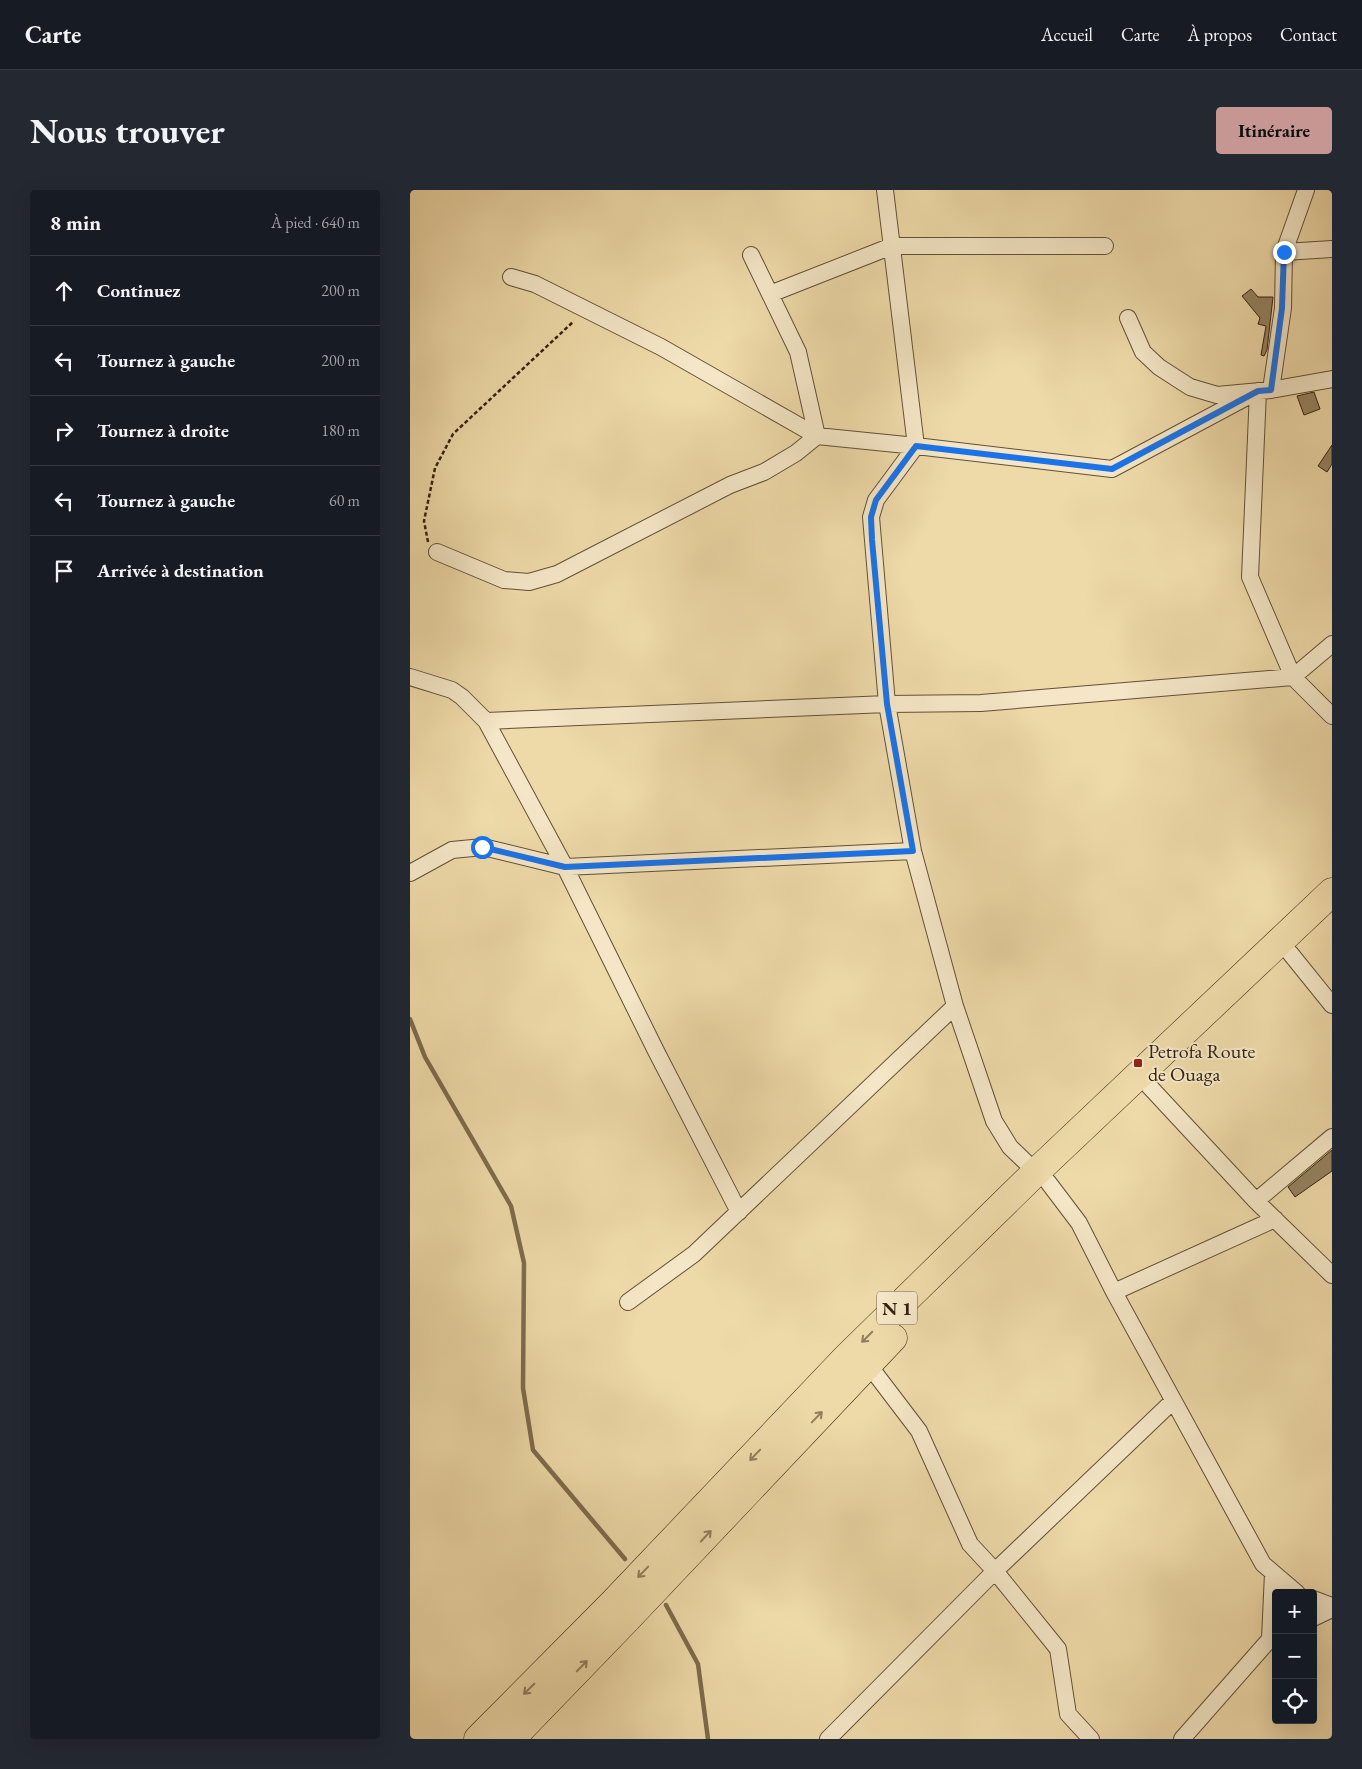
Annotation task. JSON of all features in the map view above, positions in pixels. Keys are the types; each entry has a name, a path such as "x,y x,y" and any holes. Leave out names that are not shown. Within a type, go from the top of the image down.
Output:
{"highway":[{"name":"N 1","path":"478,1739 613,1603 847,1357 1109,1113 1332,892"},
{"name":"N 1","path":"1109,1113 1150,1086 1332,914"},
{"name":"N 1","path":"511,1739 868,1364 1042,1177"}],"street":[{"path":"884,190 916,446 876,500 871,517 887,704 913,851 955,1006 994,1120 1010,1147 1042,1177 1079,1223 1114,1292 1262,1564 1292,1589"},
{"path":"1306,190 1284,252 1282,308 1264,390 1250,577 1293,677 1332,716"},
{"path":"770,294 892,246 1105,246"},
{"path":"1284,252 1332,249"},
{"path":"751,255 798,352 817,436"},
{"path":"511,277 535,284 661,347 817,436 1112,469 1264,390"},
{"path":"1128,318 1143,352 1160,367 1190,387 1217,395 1264,390 1332,379"},
{"path":"437,552 504,580 529,582 557,574 730,485 764,472 796,453 817,436"},
{"path":"486,721 887,704 981,703 1293,677 1332,644"},
{"path":"410,677 452,690 462,697 486,721 565,867 656,1051 739,1212"},
{"path":"410,873 452,850 482,847 565,867 913,851"},
{"path":"1290,954 1332,1005"},
{"path":"628,1302 694,1254 955,1006"},
{"path":"1150,1086 1256,1201 1332,1275"},
{"path":"1256,1201 1332,1137"},
{"path":"1114,1292 1275,1219"},
{"path":"868,1364 919,1431 970,1544 995,1571 1058,1649 1068,1714 1091,1739"},
{"path":"828,1739 995,1571 1173,1401"},
{"path":"1273,1573 1273,1634"},
{"path":"1317,1601 1332,1607"},
{"path":"1317,1616 1332,1607"},
{"path":"1182,1739 1272,1639"}],"path":[{"path":"437,552 427,540 424,521 435,468 453,434 586,310"}],"building":[{"path":"1251,289 1258,297 1273,297 1267,350 1264,356 1261,355 1266,326 1258,324 1260,318 1242,296"},
{"path":"1314,392 1320,409 1304,415 1297,396"},
{"path":"1332,445 1332,464 1327,472 1318,466"},
{"path":"1332,1150 1332,1171 1295,1197 1288,1187"}],"waterway":[{"path":"410,1019 425,1057 511,1206 524,1263 523,1388 533,1450 625,1559"},
{"path":"666,1605 698,1664 708,1739"}],"place":[{"name":"Petrofa Route de Ouaga","path":"1138,1063"}],"route":[{"path":"482,847 565,867 913,851 887,704 872,540 871,517 876,500 916,446 1112,469 1258,391 1271,390 1282,308 1284,252"}]}
